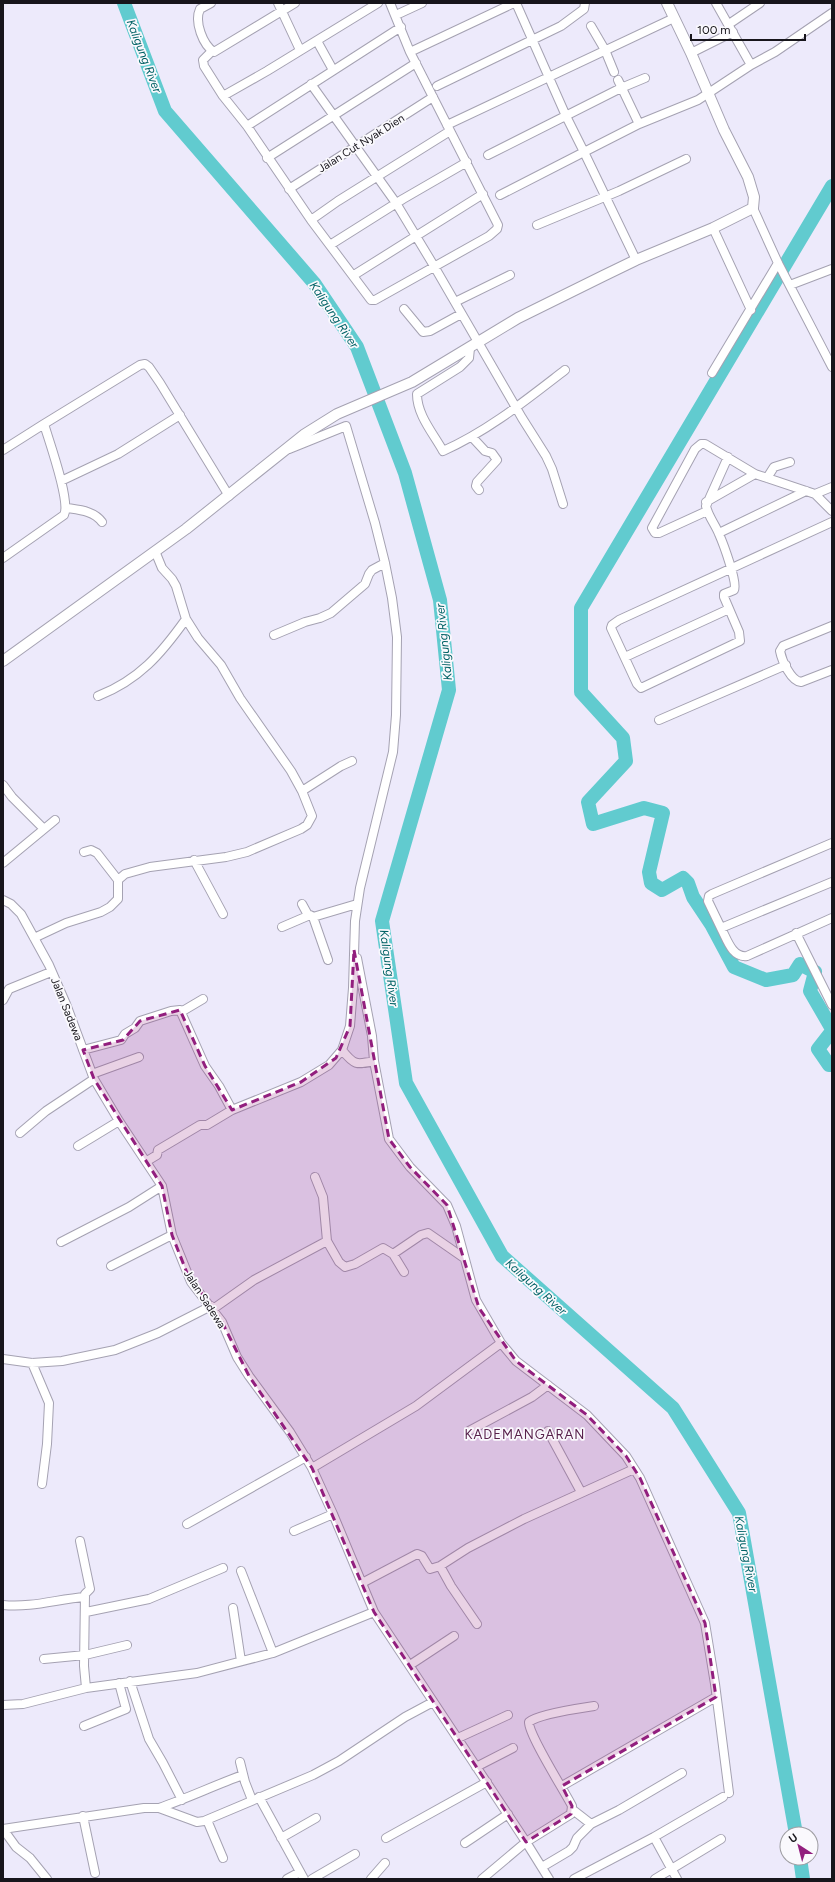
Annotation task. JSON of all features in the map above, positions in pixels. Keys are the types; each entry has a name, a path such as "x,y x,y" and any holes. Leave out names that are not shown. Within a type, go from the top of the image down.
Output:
{"main road":[{"path":"3,660 229,496 305,434 346,410 406,384 518,318 636,260 713,228 753,208 754,196 748,177 724,130 709,93 667,3"}],"street":[{"path":"211,3 200,9 198,15 198,25 212,51"},
{"path":"278,3 300,50"},
{"path":"295,3 216,52 212,51 203,60 204,66 223,96 247,126 267,158 311,220 354,275 368,297 375,300 489,236 497,228 497,222 410,52 390,3"},
{"path":"223,96 267,72 300,50 378,3"},
{"path":"396,15 422,3"},
{"path":"410,52 515,3 533,39 566,116 636,260"},
{"path":"437,86 560,26 584,9 585,3"},
{"path":"716,3 751,65"},
{"path":"729,24 760,3"},
{"path":"500,196 639,124 698,100 751,65 775,52 832,13"},
{"path":"311,220 449,128 605,50 674,18"},
{"path":"591,26 605,50 614,72"},
{"path":"247,126 401,27"},
{"path":"691,53 733,32"},
{"path":"317,41 333,70"},
{"path":"267,158 416,63"},
{"path":"488,155 566,116 619,84 645,78"},
{"path":"311,84 396,203 434,266 462,314 474,345 517,407 522,418 546,456 552,469 563,504"},
{"path":"619,84 639,124"},
{"name":"Jalan Cut Nyak Dien","path":"289,189 433,98"},
{"path":"537,225 686,160"},
{"path":"330,245 396,203 467,162"},
{"path":"354,275 415,235 483,194"},
{"path":"753,208 779,265 832,367"},
{"path":"713,228 751,310"},
{"path":"712,374 730,340 779,265"},
{"path":"789,282 832,269"},
{"path":"455,302 510,275"},
{"path":"404,309 423,332 430,331 462,314"},
{"path":"474,345 468,358 460,367 417,394 417,402 421,414 443,451 472,437 517,407 565,370"},
{"path":"3,450 143,364 153,371 229,496"},
{"path":"61,481 118,454 180,415"},
{"path":"3,558 64,515 67,508 61,481 44,424"},
{"path":"149,1160 157,1155 158,1150 185,1132 200,1125 207,1125 232,1110 301,1082 329,1065 342,1050 350,1026 354,988 354,950 357,904 374,825 390,765 396,715 396,637 392,598 375,523 346,426 286,450"},
{"path":"472,437 485,451 492,453 497,460 477,482 476,486 479,490"},
{"path":"707,511 659,533 655,533 652,528 698,446 705,444 755,474 815,494 832,511"},
{"path":"728,457 706,502 707,511 719,534 731,569 736,588 724,595 739,632 740,641 644,688 638,686 611,628 615,622 731,569 832,522"},
{"path":"767,478 774,467 790,462"},
{"path":"706,502 755,474"},
{"path":"815,494 832,487"},
{"path":"719,534 806,491"},
{"path":"67,508 91,513 96,515 102,522"},
{"path":"118,880 125,874 150,867 194,860 226,857 247,852 301,829 307,825 312,816 302,791 240,698 220,665 198,638 186,619 176,586 162,568 155,551"},
{"path":"274,635 304,622 320,618 331,613 365,584 372,570 385,563"},
{"path":"625,657 729,609"},
{"path":"98,696 138,675 150,665 186,619"},
{"path":"832,626 781,648 781,654 794,679 801,682 832,670"},
{"path":"659,720 786,665"},
{"path":"302,791 341,766 352,761"},
{"path":"3,785 12,797 44,829"},
{"path":"3,863 55,820"},
{"path":"832,842 709,896 708,900 735,953 741,957 747,956 832,918"},
{"path":"39,936 66,923 100,912 110,907 118,899 118,880 97,853 91,850 84,852"},
{"path":"194,860 223,914"},
{"path":"721,928 832,882"},
{"name":"Jalan Sadewa","path":"3,900 12,904 39,936 52,972 87,1049 95,1074 119,1121 149,1160 162,1186 172,1235 191,1282 216,1306 238,1357 249,1376 290,1432 306,1457 317,1466 333,1514 374,1612 433,1702 462,1736 480,1765 487,1782 549,1879"},
{"path":"302,904 311,916 328,960"},
{"path":"282,927 311,916 357,904"},
{"path":"796,933 832,1004"},
{"path":"354,950 359,964 372,1036 374,1061 389,1138 410,1167 447,1205 456,1226 479,1308 501,1343 516,1361 586,1415 626,1456 640,1478 705,1623 716,1697 726,1795 654,1837 574,1879"},
{"path":"3,1000 9,988 52,972"},
{"path":"181,1012 203,998"},
{"path":"87,1049 121,1040 125,1034 135,1028 142,1020 171,1011 180,1010 200,1057 232,1110"},
{"path":"342,1050 351,1061 355,1063 374,1061"},
{"path":"20,1133 46,1111 95,1074 139,1057"},
{"path":"78,1146 119,1121"},
{"path":"315,1177 323,1197 327,1241 339,1262 345,1267 355,1264 380,1249 386,1249 393,1254 404,1272"},
{"path":"61,1242 129,1207 162,1186"},
{"path":"393,1254 421,1235 428,1233 464,1258"},
{"path":"110,1266 172,1235"},
{"path":"6,1359 32,1363 62,1361 115,1350 158,1333 216,1306 254,1280 327,1241"},
{"path":"317,1466 416,1406 501,1343"},
{"path":"32,1363 49,1403 47,1444 42,1484"},
{"path":"469,1431 532,1397 548,1386"},
{"path":"548,1431 581,1492"},
{"path":"187,1524 306,1457"},
{"path":"362,1582 417,1554 420,1554 430,1569 440,1566 468,1548 581,1492 634,1469"},
{"path":"294,1531 333,1514"},
{"path":"80,1541 90,1589 85,1597 86,1688"},
{"path":"440,1566 451,1586 477,1624"},
{"path":"86,1612 154,1597 181,1584 223,1568"},
{"path":"241,1571 273,1653"},
{"path":"3,1605 31,1606 57,1600 85,1597"},
{"path":"232,1608 241,1661"},
{"path":"3,1705 23,1704 86,1688 197,1673 273,1653 374,1612"},
{"path":"410,1665 454,1636"},
{"path":"44,1659 85,1655 126,1645"},
{"path":"130,1681 149,1739 182,1800"},
{"path":"84,1726 126,1709 119,1683"},
{"path":"562,1786 716,1697"},
{"path":"159,1808 197,1822 207,1820 333,1765 405,1717 433,1702"},
{"path":"591,1824 573,1810 562,1786 535,1741 529,1728 529,1722 546,1716 594,1706"},
{"path":"462,1736 508,1715"},
{"path":"480,1765 513,1748"},
{"path":"240,1762 243,1775 256,1799 302,1875 288,1879"},
{"path":"542,1867 574,1847 577,1838 591,1824 619,1810 682,1773"},
{"path":"47,1879 30,1858 16,1847 3,1829 83,1816 144,1808 159,1808 243,1775"},
{"path":"386,1838 487,1782"},
{"path":"482,1879 526,1842 567,1817 573,1810"},
{"path":"465,1843 508,1814"},
{"path":"83,1816 94,1873"},
{"path":"281,1838 316,1818"},
{"path":"207,1820 223,1858"},
{"path":"654,1837 677,1879"},
{"path":"655,1879 721,1839"},
{"path":"312,1879 355,1854"},
{"path":"371,1879 385,1863"}],"highlighted area":[{"path":"354,950 389,1139 410,1167 447,1205 479,1308 516,1361 587,1415 626,1456 640,1478 705,1623 716,1697 562,1786 572,1806 571,1814 526,1842 374,1612 312,1468 249,1376 222,1322 187,1273 172,1235 162,1186 94,1079 83,1050 123,1040 140,1021 180,1010 205,1066 232,1110 301,1082 336,1058 350,1026"}],"waterway":[{"name":"Kaligung River","path":"124,3 165,111 314,283 357,347 405,473 440,600 449,690 382,921 406,1083 502,1256 673,1408 739,1513 795,1826"},
{"path":"832,186 581,608 581,692 623,738 626,761 588,802 593,824 644,808 663,813 649,872 651,883 662,890 683,878 688,883 693,897 711,924 734,967 766,980 793,975 800,964 815,972 810,991 832,1029"},
{"path":"832,1031 818,1049 829,1065 832,1065"},
{"name":"Kaligung River","path":"801,1866 803,1879"}],"district":[{"name":"KADEMANGARAN","path":"525,1434"}]}
